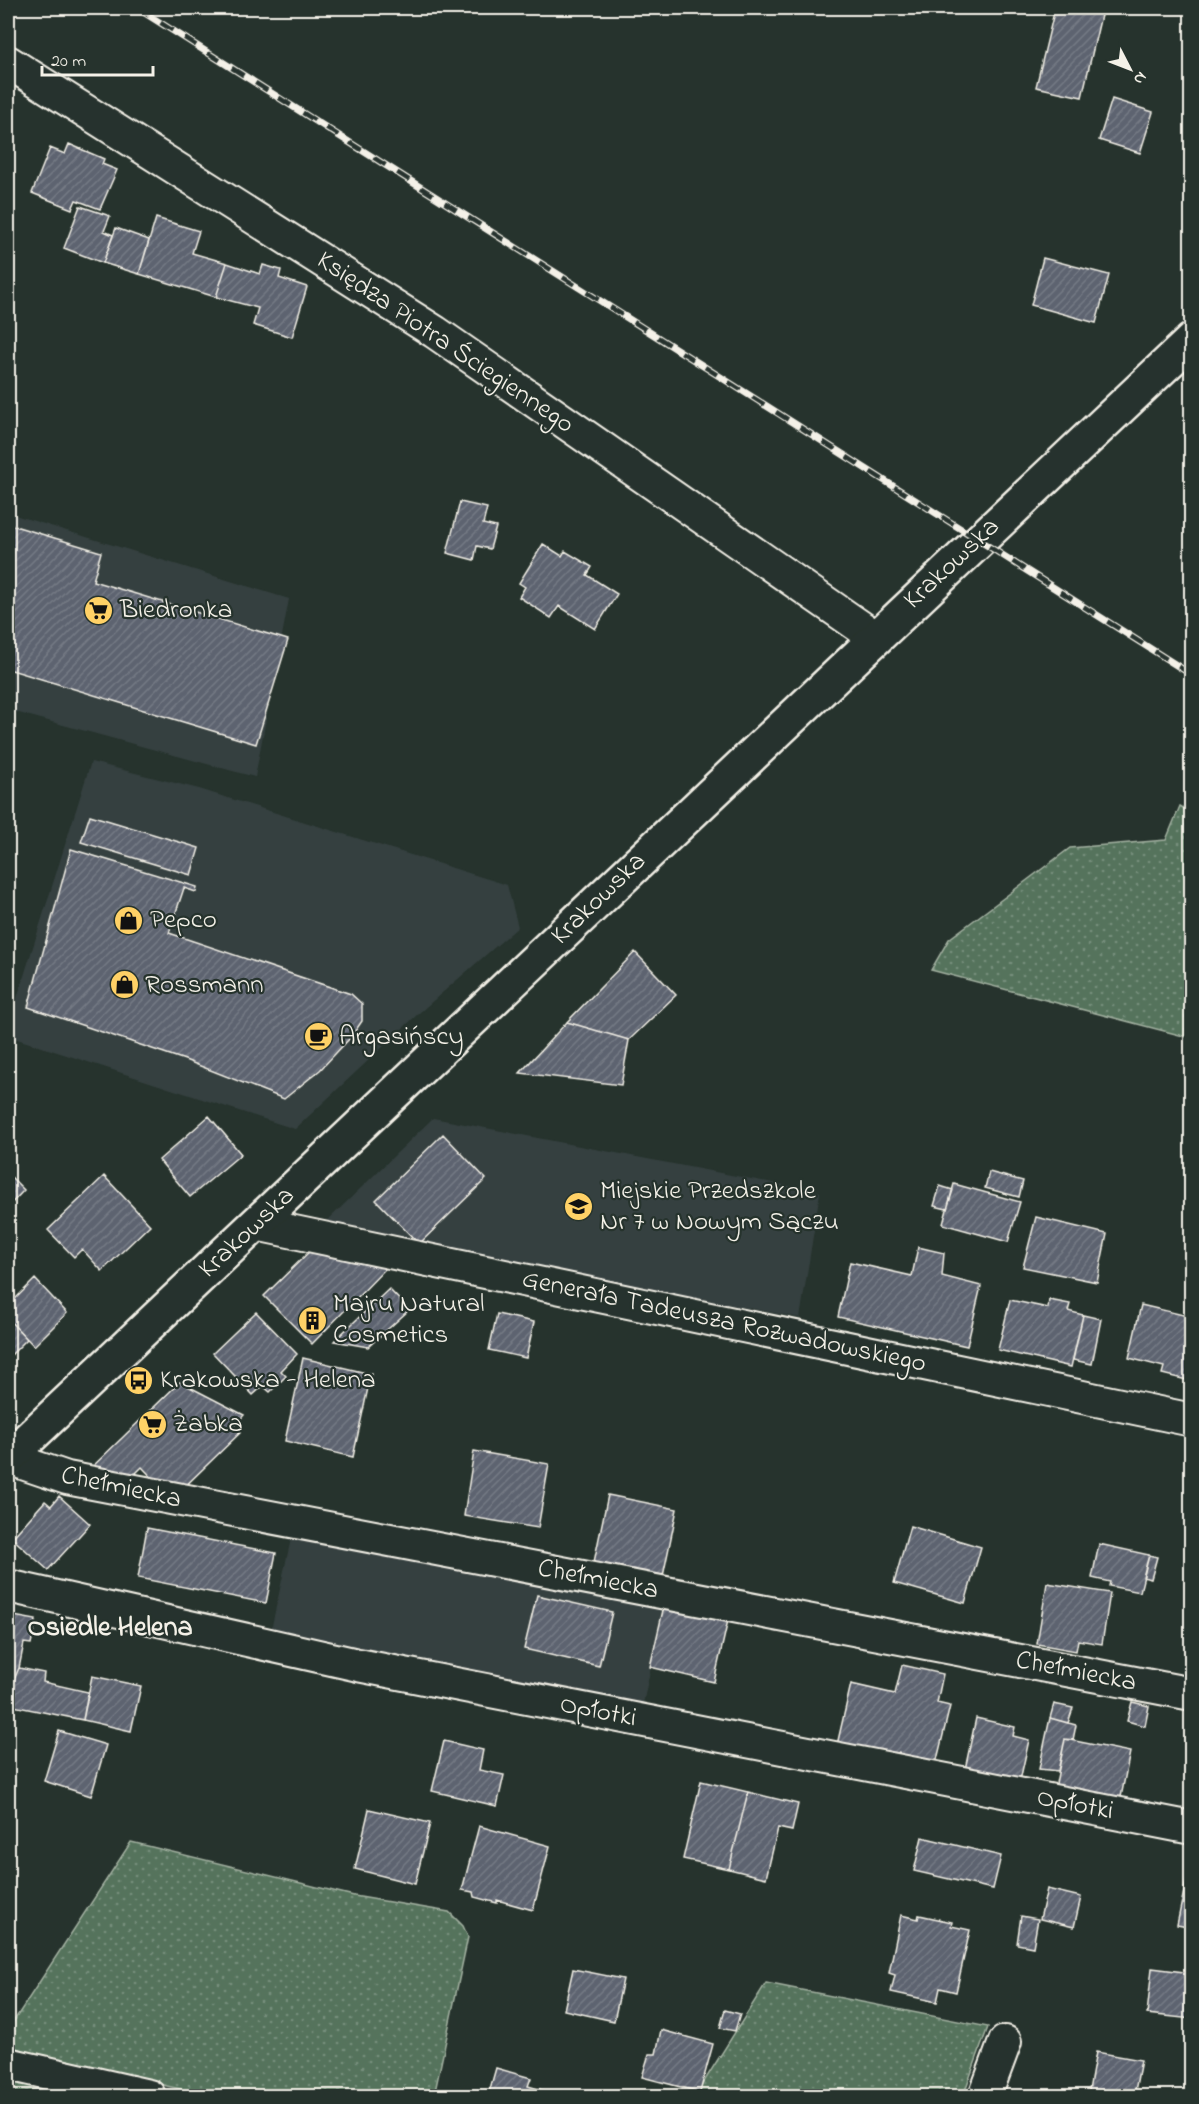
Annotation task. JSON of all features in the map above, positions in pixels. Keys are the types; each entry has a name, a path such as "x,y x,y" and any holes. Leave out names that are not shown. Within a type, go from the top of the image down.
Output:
{"main road":[{"name":"Krakowska","path":"8,1458 1191,340"}],"street":[{"name":"Księdza Piotra Ściegiennego","path":"8,62 435,332 875,637"},
{"name":"Generała Tadeusza Rozwadowskiego","path":"256,1224 1191,1420"},
{"name":"Chełmiecka","path":"8,1458 67,1478 1191,1694"},
{"name":"Opłotki","path":"8,1586 358,1665 1191,1828"},
{"path":"985,2097 1005,2042"},
{"path":"8,2064 149,2097"}],"shaded area":[{"name":"Biedronka","path":"8,513 289,599 255,777 8,710"},
{"path":"91,762 199,789 507,885 518,927 419,1013 295,1129 8,1036 8,1027"},
{"name":"Miejskie Przedszkole Nr 7 w Nowym Sączu","path":"433,1118 820,1192 800,1318 396,1240 326,1222"},
{"path":"291,1539 664,1606 641,1713 271,1630"}],"green space":[{"path":"1180,806 1191,813 1191,1038 931,970 949,939 1070,848 1166,840"},
{"path":"131,1842 354,1896 449,1912 463,1926 468,1937 434,2096 212,2096 8,2051 8,2030"},
{"path":"766,1983 988,2027 963,2096 695,2096"},
{"path":"8,2072 93,2096 8,2096"}],"building":[{"path":"1055,8 1086,8 1102,11 1082,97 1036,87"},
{"path":"1112,99 1153,112 1140,153 1099,140"},
{"path":"69,144 104,159 102,164 117,170 100,209 76,200 72,209 32,193 50,148 65,154"},
{"path":"80,206 110,216 104,231 113,235 103,263 64,248"},
{"path":"156,218 199,231 192,253 227,263 216,297 139,274"},
{"path":"116,228 149,240 139,274 103,263"},
{"path":"1043,258 1109,275 1096,323 1031,305"},
{"path":"227,263 260,274 263,265 281,270 279,278 307,287 292,337 253,325 258,308 216,297"},
{"path":"460,502 487,508 483,524 496,527 490,549 477,546 474,560 447,553"},
{"name":"Biedronka","path":"8,524 101,552 93,581 288,640 256,744 8,669"},
{"path":"543,544 562,556 565,551 592,567 587,575 617,594 595,629 559,606 551,618 519,597 525,587 519,583"},
{"path":"90,815 199,848 191,875 81,842"},
{"path":"71,849 197,887 196,892 184,888 169,933 351,994 362,1004 362,1021 351,1037 320,1070 284,1099 185,1060 28,1007"},
{"path":"635,952 676,995 629,1040 567,1022"},
{"path":"567,1022 629,1040 621,1085 520,1073"},
{"path":"209,1116 241,1154 190,1197 159,1160"},
{"path":"443,1134 486,1179 419,1244 376,1200"},
{"path":"989,1172 1023,1181 1019,1197 985,1188"},
{"path":"8,1174 24,1190 8,1207"},
{"path":"104,1176 150,1225 102,1271 82,1249 74,1257 48,1230"},
{"path":"954,1184 1020,1202 1008,1242 943,1224"},
{"path":"940,1186 953,1190 947,1209 934,1206"},
{"path":"1036,1217 1107,1234 1097,1282 1023,1267"},
{"path":"918,1247 944,1253 942,1276 981,1286 967,1346 838,1317 850,1262 912,1276"},
{"name":"Majru Natural Cosmetics","path":"313,1248 387,1267 312,1344 264,1296"},
{"path":"35,1279 67,1313 34,1346 8,1319 8,1306"},
{"path":"389,1289 409,1310 368,1347 334,1341"},
{"path":"1010,1300 1048,1308 1049,1300 1070,1304 1068,1311 1083,1315 1071,1367 998,1350"},
{"path":"1141,1305 1192,1317 1191,1381 1162,1374 1164,1367 1129,1358"},
{"path":"256,1312 297,1354 281,1371 286,1376 270,1392 263,1386 253,1395 213,1353"},
{"path":"497,1314 534,1322 526,1358 489,1350"},
{"path":"1083,1315 1101,1319 1092,1364 1073,1360"},
{"path":"8,1319 27,1339 8,1358"},
{"path":"303,1358 371,1374 353,1457 285,1441"},
{"path":"180,1382 244,1415 232,1428 240,1433 177,1494 162,1488 142,1467 131,1478 91,1468"},
{"path":"474,1451 549,1464 538,1528 464,1516"},
{"path":"608,1495 677,1509 662,1581 593,1567"},
{"path":"59,1496 90,1524 48,1570 12,1538 45,1501 51,1506"},
{"path":"910,1526 981,1547 965,1603 894,1583"},
{"path":"147,1528 276,1553 266,1603 138,1578"},
{"path":"1099,1544 1149,1555 1140,1592 1109,1586 1110,1582 1092,1578"},
{"path":"1149,1555 1157,1557 1151,1579 1143,1577"},
{"path":"1047,1583 1110,1593 1102,1644 1078,1640 1076,1651 1037,1644"},
{"path":"537,1595 612,1612 599,1666 524,1649"},
{"path":"664,1606 728,1620 714,1682 650,1667"},
{"path":"8,1615 36,1620 31,1644 24,1643 19,1668 8,1693"},
{"path":"902,1665 943,1674 937,1703 950,1706 935,1768 837,1745 851,1684 895,1694"},
{"path":"19,1668 44,1673 43,1682 88,1692 83,1720 8,1705 8,1693"},
{"path":"92,1676 141,1686 131,1731 83,1720"},
{"path":"1132,1702 1149,1706 1145,1726 1127,1721"},
{"path":"1054,1704 1073,1708 1068,1723 1050,1718"},
{"path":"976,1718 1015,1727 1013,1736 1029,1740 1019,1785 964,1774"},
{"path":"1050,1718 1076,1725 1073,1740 1065,1739 1058,1771 1039,1769"},
{"path":"59,1731 106,1745 91,1796 44,1781"},
{"path":"1065,1739 1130,1752 1119,1807 1054,1793"},
{"path":"444,1741 483,1750 479,1770 504,1775 497,1806 432,1791"},
{"path":"701,1781 748,1792 729,1869 683,1859"},
{"path":"748,1792 798,1804 792,1831 778,1828 766,1878 729,1869"},
{"path":"369,1809 430,1823 415,1884 355,1869"},
{"path":"479,1826 550,1846 533,1910 497,1900 497,1903 474,1897 473,1892 462,1890"},
{"path":"922,1837 1001,1856 993,1889 914,1871"},
{"path":"1190,1862 1192,1862 1192,1928 1177,1925"},
{"path":"1047,1889 1081,1897 1074,1927 1040,1919"},
{"path":"901,1915 918,1919 919,1915 952,1922 951,1926 970,1930 956,1992 940,1988 937,2002 891,1992 895,1975 889,1973"},
{"path":"1021,1916 1038,1919 1033,1947 1017,1944"},
{"path":"1152,1968 1192,1973 1192,2019 1147,2014"},
{"path":"573,1969 623,1979 614,2021 564,2010"},
{"path":"725,2010 740,2014 735,2031 720,2028"},
{"path":"661,2030 713,2044 700,2092 642,2077 649,2054 656,2054"},
{"path":"1096,2052 1141,2060 1134,2096 1088,2096"},
{"path":"496,2068 531,2078 528,2086 553,2093 552,2096 488,2096"}],"railway":[{"path":"137,8 1192,675"}],"place":[{"name":"Biedronka","path":"99,610"},
{"name":"Pepco","path":"129,920"},
{"name":"Rossmann","path":"124,985"},
{"name":"Argasińscy","path":"318,1037"},
{"name":"Miejskie Przedszkole Nr 7 w Nowym Sączu","path":"579,1207"},
{"name":"Majru Natural Cosmetics","path":"312,1320"},
{"name":"Krakowska - Helena","path":"139,1380"},
{"name":"Żabka","path":"152,1424"}],"district":[{"name":"Osiedle Helena","path":"110,1628"}]}
